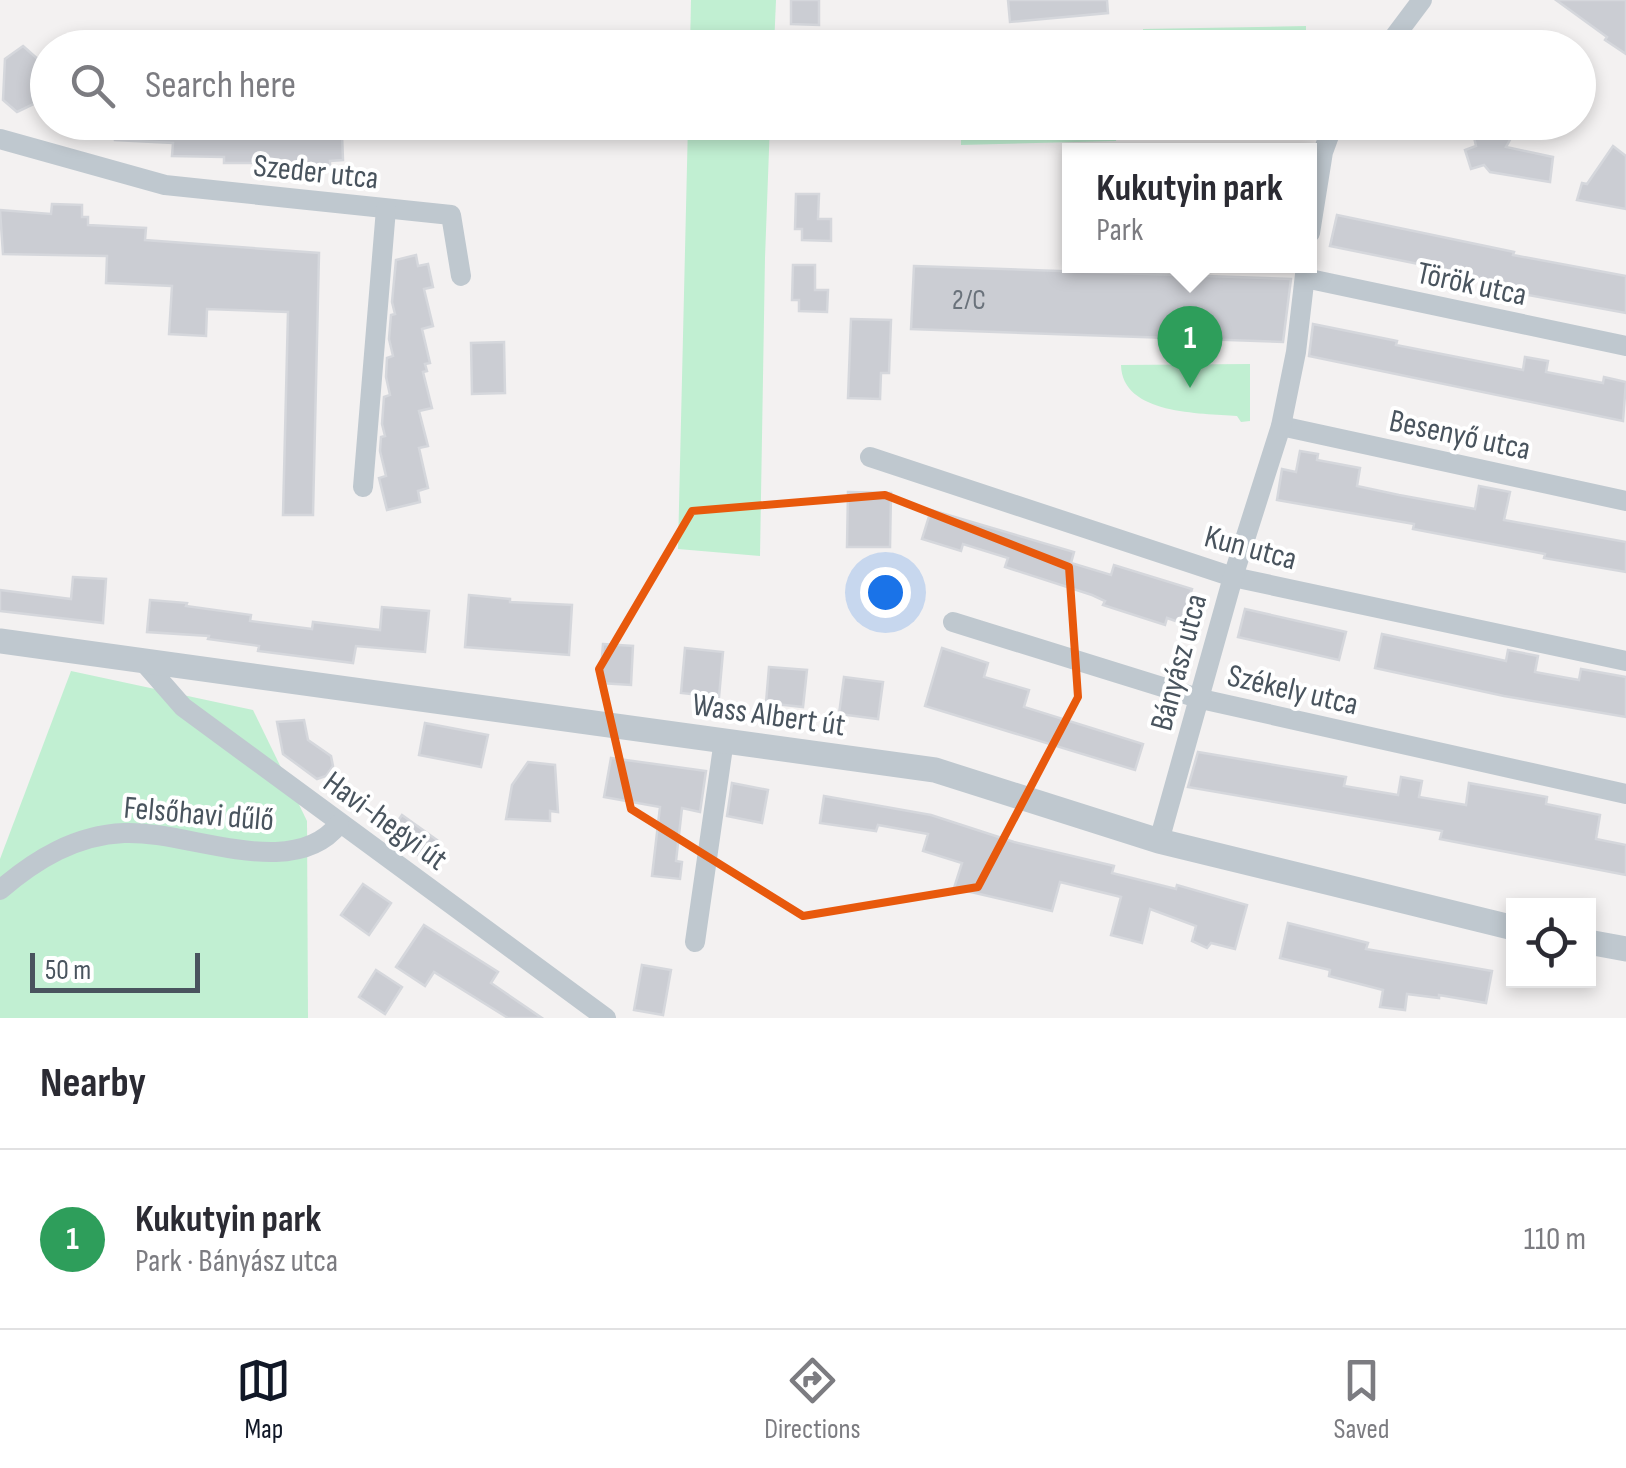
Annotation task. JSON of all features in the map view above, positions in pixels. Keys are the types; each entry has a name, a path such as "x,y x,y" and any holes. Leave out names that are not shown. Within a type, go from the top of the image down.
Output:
{"street":[{"path":"1400,30 1422,0"},
{"name":"Szeder utca","path":"0,140 165,185 450,215 460,276"},
{"path":"1317,189 1327,140"},
{"path":"364,487 386,209"},
{"name":"Bányász utca","path":"1159,842 1232,577 1281,426 1306,273"},
{"name":"Török utca","path":"1310,273 1626,346"},
{"name":"Besenyő utca","path":"1281,426 1626,502"},
{"name":"Kun utca","path":"870,457 1232,577 1626,661"},
{"name":"Székely utca","path":"952,622 1201,699 1626,794"},
{"name":"Wass Albert út","path":"0,641 936,770 1159,842 1506,926"},
{"name":"Havi-hegyi út","path":"142,659 183,708 606,1018"},
{"path":"695,942 724,740"},
{"name":"Felsőhavi dűlő","path":"0,890 47,855 98,836 127,832 283,852 313,847 328,838 339,824"},
{"path":"1596,943 1626,949"}],"highlighted area":[{"path":"885,495 1069,567 1078,697 978,887 803,916 631,809 599,669 692,511"}],"green space":[{"path":"691,0 776,0 775,30 690,30"},
{"path":"1306,26 1306,30 1143,29"},
{"path":"688,140 769,140 760,556 678,549"},
{"path":"961,140 1116,140 1116,141 961,145"},
{"path":"1250,364 1250,421 1241,422 1237,416 1185,412 1149,402 1134,394 1121,365"},
{"path":"71,671 253,710 307,821 308,1018 0,1018 0,859"}],"building":[{"path":"791,0 819,0 819,25 791,24"},
{"path":"1008,0 1107,0 1108,13 1010,22"},
{"path":"1556,0 1626,0 1626,54 1605,40 1607,37"},
{"path":"23,46 30,52 30,106 17,112 3,100 5,59"},
{"path":"115,140 342,140 343,160 330,161 330,170 281,171 281,163 224,163 224,157 172,156 173,143"},
{"path":"1475,140 1510,140 1506,147 1553,157 1550,182 1490,172 1484,165 1471,169 1465,150 1476,146"},
{"path":"1613,146 1626,156 1626,209 1577,200 1582,183 1587,184"},
{"path":"796,194 819,194 818,219 831,219 831,241 802,240 802,229 795,229"},
{"path":"52,204 82,205 82,217 88,217 88,225 146,228 145,240 319,253 313,515 283,515 288,312 207,309 206,336 169,334 172,286 106,283 107,256 3,254 0,210 51,214"},
{"path":"1337,215 1626,276 1626,313 1523,294 1524,287 1443,273 1443,269 1330,246"},
{"path":"416,255 418,266 428,264 433,287 424,289 433,326 422,329 430,363 425,364 427,371 423,372 432,408 419,411 428,446 419,448 428,488 418,491 420,502 387,510 379,478 386,476 380,451 381,437 385,436 384,397 390,395 386,377 387,358 393,356 389,339 391,315 395,314 392,302 396,260"},
{"path":"793,265 815,265 815,290 828,290 827,312 799,311 799,300 792,300"},
{"path":"914,266 1291,279 1283,342 911,329"},
{"path":"851,319 891,320 889,373 881,373 880,399 848,398"},
{"path":"1313,324 1523,370 1525,357 1548,361 1546,372 1603,383 1604,377 1626,382 1623,421 1309,356"},
{"path":"504,342 505,393 472,394 471,343"},
{"path":"1300,451 1318,454 1317,460 1360,468 1357,486 1399,495 1475,509 1479,486 1510,492 1504,520 1626,542 1626,572 1413,529 1414,524 1277,500 1282,469 1296,472"},
{"path":"848,492 891,493 890,547 847,547"},
{"path":"931,510 1074,552 1071,563 1111,575 1114,565 1192,589 1181,623 1167,618 1165,625 1103,605 1105,601 1092,595 1005,567 1008,558 963,544 961,551 922,539"},
{"path":"73,577 106,579 103,623 0,611 0,590 71,599"},
{"path":"469,595 510,602 572,605 569,655 465,647"},
{"path":"150,600 187,603 186,606 251,615 250,621 312,629 313,622 380,630 382,607 429,611 425,652 356,646 353,663 258,651 259,646 208,639 209,636 147,632"},
{"path":"1245,609 1346,632 1339,660 1238,637"},
{"path":"1382,634 1506,661 1508,650 1538,656 1535,672 1579,680 1581,669 1626,677 1626,717 1375,668"},
{"path":"603,644 633,646 631,685 600,683"},
{"path":"685,648 723,652 719,697 681,693"},
{"path":"942,648 988,663 984,677 1029,690 1024,707 1143,744 1135,770 925,706"},
{"path":"769,667 807,670 803,707 766,703"},
{"path":"844,677 883,682 878,719 839,714"},
{"path":"304,720 308,740 331,756 333,766 326,776 317,779 283,754 277,722"},
{"path":"425,723 488,735 481,767 419,755"},
{"path":"1198,752 1346,777 1344,786 1398,795 1401,777 1422,781 1419,797 1466,805 1469,783 1547,797 1546,804 1600,815 1596,839 1626,845 1626,875 1440,839 1442,831 1188,787"},
{"path":"611,758 706,771 700,812 682,808 676,861 682,862 680,879 652,876 660,807 604,797"},
{"path":"528,762 555,765 558,812 550,811 550,821 506,819 512,785"},
{"path":"732,783 768,790 762,823 727,816"},
{"path":"824,796 931,815 1014,842 1114,866 1112,873 1176,889 1177,885 1247,905 1235,949 1211,943 1207,948 1192,941 1196,926 1150,909 1142,943 1111,935 1121,897 1060,882 1052,911 954,888 962,863 923,851 928,834 878,825 876,831 820,823"},
{"path":"402,815 437,840 424,859 388,835"},
{"path":"363,884 391,903 369,935 341,915"},
{"path":"1288,923 1368,943 1366,949 1492,971 1486,1003 1407,994 1405,1010 1380,1007 1383,990 1329,976 1330,970 1280,958"},
{"path":"424,925 498,972 491,983 542,1018 508,1018 434,972 425,986 396,967"},
{"path":"642,965 671,970 663,1015 634,1010"},
{"path":"376,970 402,987 385,1014 359,997"}],"place":[{"name":"Kukutyin park","path":"1190,388"}]}
